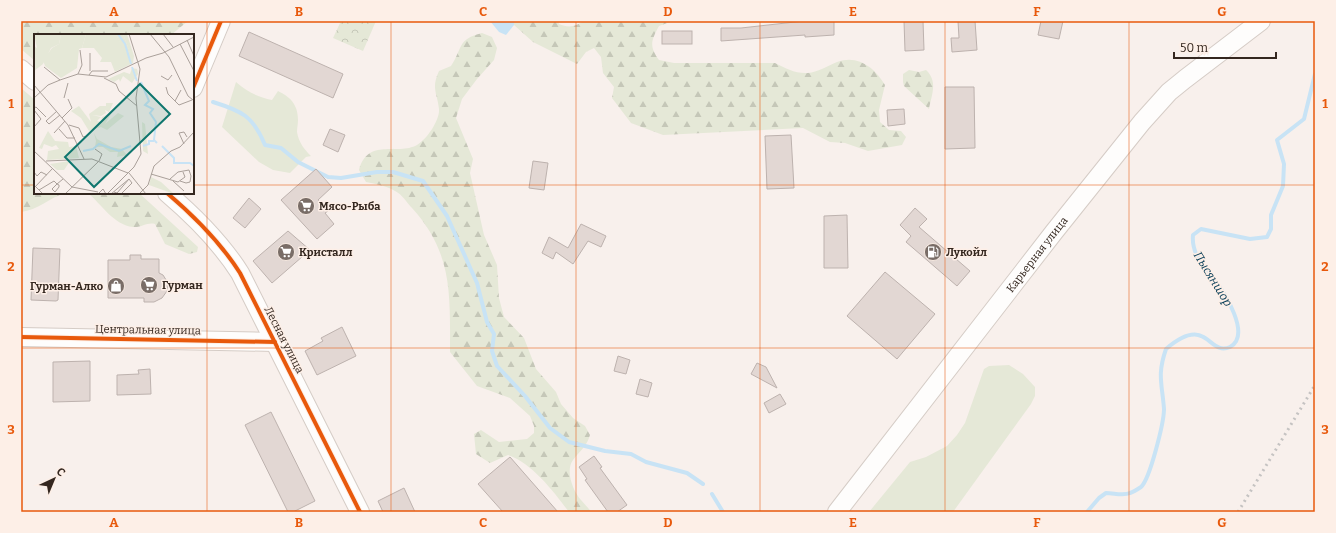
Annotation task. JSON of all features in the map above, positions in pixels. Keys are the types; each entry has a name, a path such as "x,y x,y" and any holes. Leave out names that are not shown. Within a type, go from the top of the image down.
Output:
{"street":[{"path":"194,86 221,21"},
{"name":"Карьерная улица","path":"837,512 1054,232 1142,122 1169,92 1185,78 1261,21"},
{"path":"21,69 34,80"},
{"name":"Лесная улица","path":"168,194 196,220 233,262 275,342 360,512"},
{"name":"Центральная улица","path":"21,337 275,342"}],"green space":[{"path":"21,21 188,21 172,34 34,34 34,60 21,49"},
{"path":"341,21 376,21 363,51 333,38"},
{"path":"514,21 558,21 559,24 565,26 575,26 584,21 673,21 659,26 654,36 652,47 659,60 674,63 775,63 799,73 808,73 845,60 859,61 871,68 885,85 879,110 880,122 889,130 901,131 906,137 902,145 868,151 845,143 830,142 803,128 663,135 631,123 612,98 614,87 603,73 601,57 594,48 586,52 577,64 533,42 514,25"},
{"path":"482,33 492,37 497,48 494,60 462,99 456,118 473,159 470,173 484,235 497,265 499,298 504,317 524,338 536,369 556,392 561,404 573,418 585,426 590,435 585,445 573,460 570,475 575,492 591,512 569,512 542,479 526,464 517,459 508,455 490,463 476,454 474,434 481,430 499,442 527,439 534,433 534,426 530,416 510,398 477,386 450,352 449,293 442,258 435,241 425,225 398,192 385,186 366,182 359,170 363,160 376,150 409,148 417,145 425,138 435,124 439,113 435,82 439,71 451,66 464,41 474,35"},
{"path":"909,70 919,72 926,70 930,74 933,83 933,93 929,109 904,86 903,74"},
{"path":"236,82 253,94 272,100 278,91 290,99 295,105 298,114 298,136 302,146 311,156 306,157 290,173 273,170 259,162 222,127"},
{"path":"21,88 34,99 34,194 63,194 33,209 21,212"},
{"path":"89,194 140,194 198,247 197,252 189,254 165,244 155,224 133,227 120,222 108,213"},
{"path":"1009,365 1023,374 1035,387 1035,396 1031,404 953,512 869,512 910,462 926,457 947,446 957,435 965,423 984,369 989,366"}],"water":[{"path":"490,21 514,21 514,25 506,35 499,32"}],"building":[{"path":"804,21 834,21 834,35 805,37 805,35 721,41 721,28 741,28"},
{"path":"904,21 923,21 924,50 905,51"},
{"path":"958,21 975,21 977,50 952,52 951,38 959,38"},
{"path":"1041,21 1063,21 1059,39 1038,35"},
{"path":"662,31 692,31 692,44 662,44"},
{"path":"249,32 343,74 333,98 239,56"},
{"path":"945,87 974,87 975,148 945,149"},
{"path":"904,109 905,124 888,126 887,110"},
{"path":"330,129 345,135 338,152 323,145"},
{"path":"791,135 794,188 767,189 765,136"},
{"path":"533,161 548,163 544,190 529,188"},
{"path":"316,169 332,187 318,200 328,211 325,213 334,224 317,239 281,200"},
{"path":"249,198 261,209 245,228 233,218"},
{"path":"915,208 927,219 919,227 970,271 957,286 906,242 911,236 900,225"},
{"path":"847,215 848,268 824,268 824,216"},
{"path":"581,224 606,236 601,247 588,241 573,264 556,252 553,259 542,253 549,237 568,248"},
{"name":"Кристалл","path":"288,231 310,250 272,283 253,261"},
{"path":"33,248 60,249 58,300 56,301 31,300"},
{"path":"130,255 141,255 141,259 159,259 159,273 163,275 168,283 167,291 162,298 154,302 144,302 144,298 108,298 108,260 130,260"},
{"path":"885,272 935,314 897,359 847,316"},
{"path":"342,327 356,356 317,375 305,351 323,341 321,338"},
{"path":"618,356 630,360 626,374 614,371"},
{"path":"90,361 90,401 53,402 53,362"},
{"path":"757,363 766,367 777,388 751,374"},
{"path":"150,369 151,394 117,395 117,375 139,374 138,370"},
{"path":"640,379 652,383 648,397 636,394"},
{"path":"780,394 786,404 769,413 764,403"},
{"path":"271,412 315,501 293,512 288,512 245,425"},
{"path":"594,456 602,467 600,468 627,505 617,512 608,512 585,480 587,479 579,467"},
{"path":"510,457 558,512 503,512 478,484"},
{"path":"404,488 415,512 383,512 378,501"}],"waterway":[{"name":"Пысяншор","path":"1087,512 1099,498 1106,493 1127,494 1141,487 1145,482 1156,450 1163,416 1164,409 1161,373 1166,349 1180,339 1191,335 1199,335 1223,348 1230,347 1236,341 1238,333 1234,313 1224,293 1197,256 1194,249 1193,235 1201,229 1250,239 1267,237 1271,229 1271,215 1283,186 1284,164 1277,140 1304,119 1315,74"},
{"path":"213,102 232,108 245,116 256,127 265,145 281,148 298,162 328,177 341,178 377,172 393,172 423,181 447,216 477,283 487,322 494,334 492,351 497,366 525,396 550,428 569,442 605,451 631,454 646,462 687,473 703,484"},
{"path":"712,494 723,512"}],"railway":[{"path":"1238,512 1315,385"}],"cycle path":[{"path":"194,86 221,21"},
{"path":"168,194 206,230 233,262 240,273 360,512"},
{"path":"21,337 275,342"}],"place":[{"name":"Мясо-Рыба","path":"306,206"},
{"name":"Кристалл","path":"286,252"},
{"name":"Лукойл","path":"933,252"},
{"name":"Гурман","path":"149,285"},
{"name":"Гурман-Алко","path":"116,286"}]}
